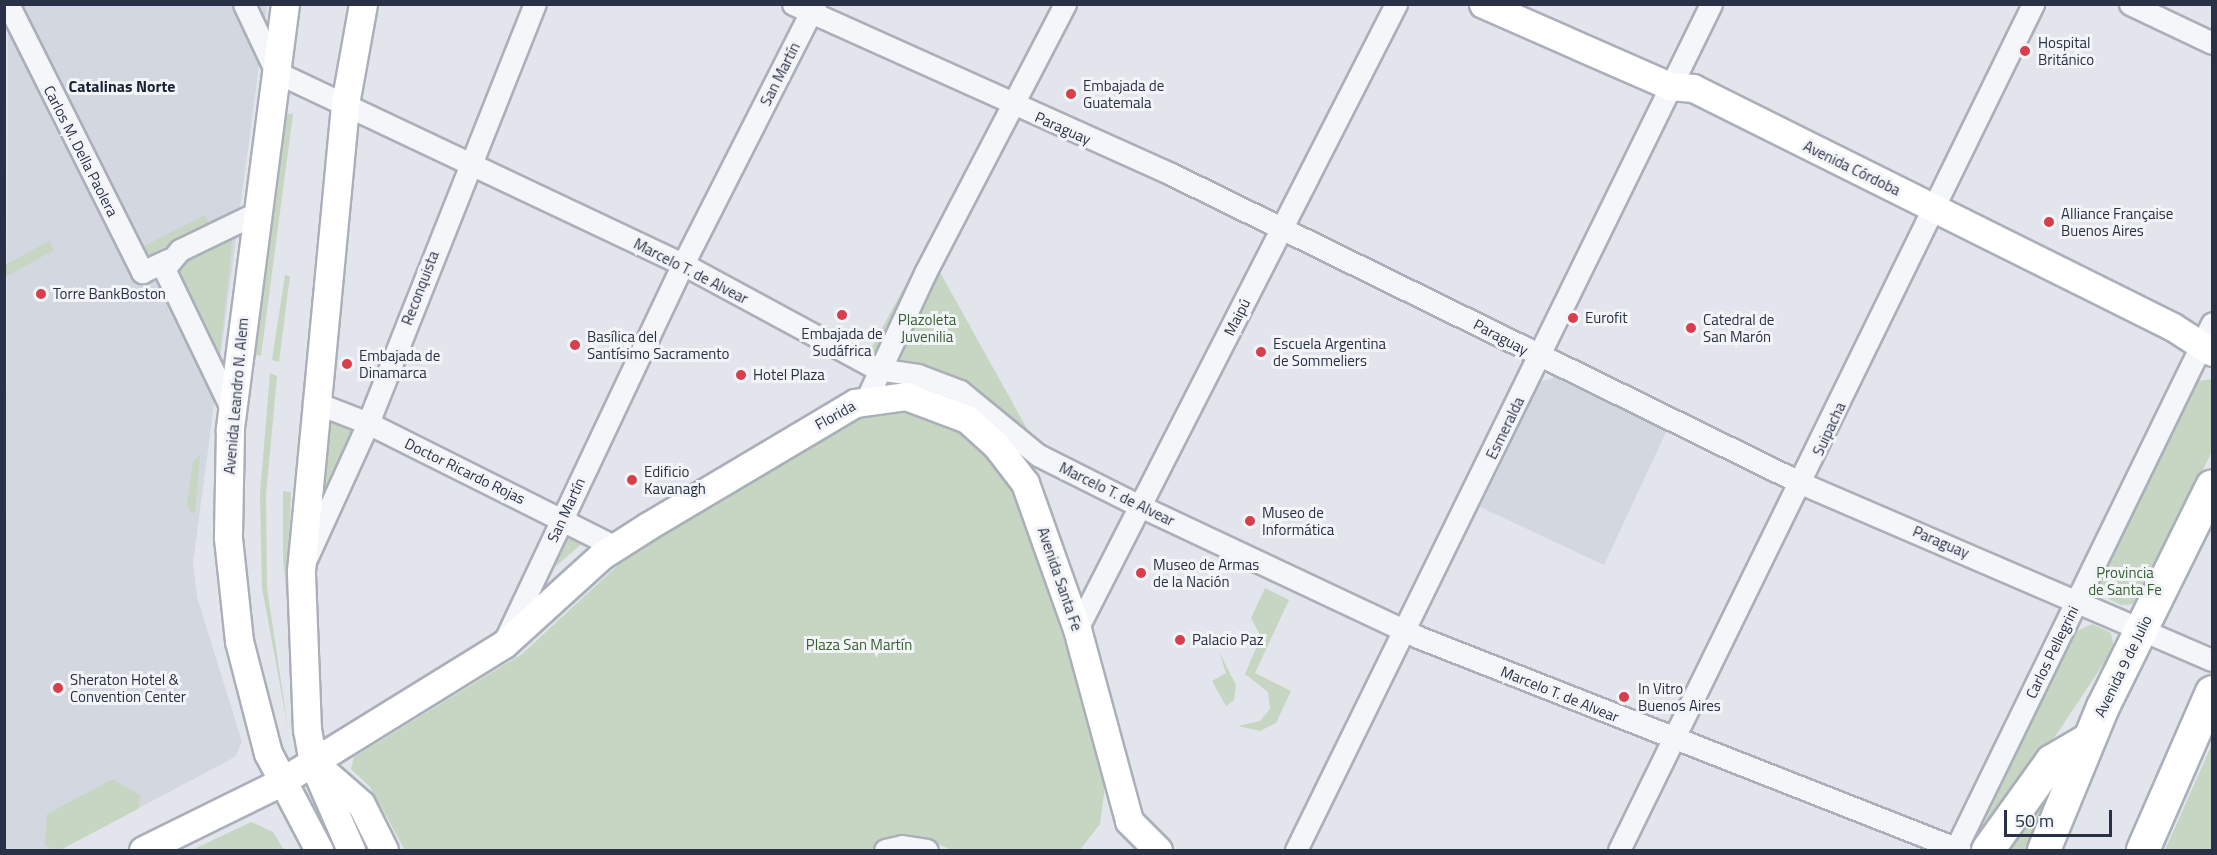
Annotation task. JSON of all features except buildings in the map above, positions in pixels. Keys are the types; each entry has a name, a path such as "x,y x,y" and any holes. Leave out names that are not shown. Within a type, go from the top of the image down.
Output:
{"highway":[{"name":"Avenida 9 de Julio","path":"2044,850 2088,740 2212,486"},
{"path":"2143,850 2212,692"},
{"path":"1988,850 2052,761 2088,740"}],"main road":[{"name":"Avenida Leandro N. Alem","path":"285,4 254,214 232,410 228,512 235,618 279,783 319,850"},
{"path":"351,850 314,763 302,678 301,571 314,402 345,104 363,4"},
{"name":"Avenida Córdoba","path":"1483,4 1670,86 1693,88 2173,327 2209,341"},
{"name":"Avenida Santa Fe","path":"867,398 906,396 932,401 967,419 996,445 1030,495 1077,629 1129,821 1154,850"},
{"name":"Florida","path":"504,644 614,546 867,398"},
{"path":"143,850 279,783 504,644"},
{"path":"314,763 361,804 384,850"}],"street":[{"name":"Carlos M. Della Paolera","path":"8,4 142,272 254,214"},
{"path":"244,4 276,72"},
{"name":"Reconquista","path":"301,571 368,423 469,161 535,4"},
{"name":"Florida","path":"867,398 877,369 1065,4"},
{"name":"Maipú","path":"1077,629 1396,4"},
{"name":"Esmeralda","path":"1296,850 1540,357 1711,4"},
{"name":"Suipacha","path":"1619,850 1803,484 2033,4"},
{"path":"2130,4 2212,42"},
{"name":"Paraguay","path":"807,7 1013,105 1282,228 1540,357 1803,484 2212,660"},
{"name":"San Martín","path":"504,644 682,264 807,7"},
{"name":"Marcelo T. de Alvear","path":"276,72 469,161 682,264 877,369 918,375 960,391 1038,455 1140,506 1405,631 1957,850"},
{"path":"168,260 169,283 232,410"},
{"name":"Carlos Pellegrini","path":"1957,850 2077,601 2209,341"},
{"name":"Doctor Ricardo Rojas","path":"314,402 368,423 614,546"},
{"path":"885,850 917,850"}],"shaded area":[{"path":"8,5 267,5 193,563 197,597 242,742 235,757 60,850 5,850"},
{"path":"1555,377 1667,430 1604,565 1480,507 1541,382"}],"green space":[{"path":"281,113 293,114 261,356 252,354"},
{"path":"205,215 210,225 149,255 144,246"},
{"path":"233,235 219,362 176,272 179,264"},
{"path":"49,241 54,250 5,277 5,265"},
{"name":"Plazoleta Juvenilia","path":"926,247 1036,445 868,354"},
{"path":"285,275 290,276 279,362 272,360"},
{"path":"270,373 277,376 266,495 267,588 288,728 262,588 260,494"},
{"name":"Provincia de Santa Fe","path":"2212,379 2212,451 2143,594 2136,604 2121,605 2105,597 2099,580 2199,381"},
{"name":"Plaza San Martín","path":"878,408 947,412 1005,473 1022,506 1068,654 1079,652 1086,679 1076,683 1105,786 1100,824 1080,850 953,850 916,836 867,850 405,850 370,787 351,769 354,757 522,654 631,553"},
{"path":"327,418 353,428 323,500 320,498"},
{"path":"200,455 195,512 192,514 187,505 193,461"},
{"path":"283,491 291,492 287,601 283,559"},
{"path":"568,527 585,541 549,572"},
{"path":"1265,588 1289,600 1255,673 1291,691 1276,723 1260,731 1238,726 1260,721 1270,709 1268,692 1245,674 1261,637 1251,618"},
{"path":"2092,624 2111,633 2114,648 1984,843 1975,842 2075,632"},
{"path":"1219,652 1236,685 1234,700 1226,706 1212,681 1226,673"},
{"path":"2212,744 2212,850 2165,850"},
{"path":"113,779 141,796 138,809 60,850 45,846 47,814"},
{"path":"2052,780 2028,850 2007,850 2005,843"},
{"path":"251,822 273,832 284,850 192,850"}],"place":[{"name":"Hospital Británico","path":"2025,51"},
{"name":"Embajada de Guatemala","path":"1071,94"},
{"name":"Alliance Française Buenos Aires","path":"2049,222"},
{"name":"Torre BankBoston","path":"41,294"},
{"name":"Embajada de Sudáfrica","path":"842,315"},
{"name":"Eurofit","path":"1573,318"},
{"name":"Catedral de San Marón","path":"1691,328"},
{"name":"Basílica del Santísimo Sacramento","path":"575,345"},
{"name":"Escuela Argentina de Sommeliers","path":"1261,352"},
{"name":"Embajada de Dinamarca","path":"347,364"},
{"name":"Hotel Plaza","path":"741,375"},
{"name":"Edificio Kavanagh","path":"632,480"},
{"name":"Museo de Informática","path":"1250,521"},
{"name":"Museo de Armas de la Nación","path":"1141,573"},
{"name":"Palacio Paz","path":"1180,640"},
{"name":"Sheraton Hotel & Convention Center","path":"58,688"},
{"name":"In Vitro Buenos Aires","path":"1624,697"}],"district":[{"name":"Catalinas Norte","path":"122,86"}]}
